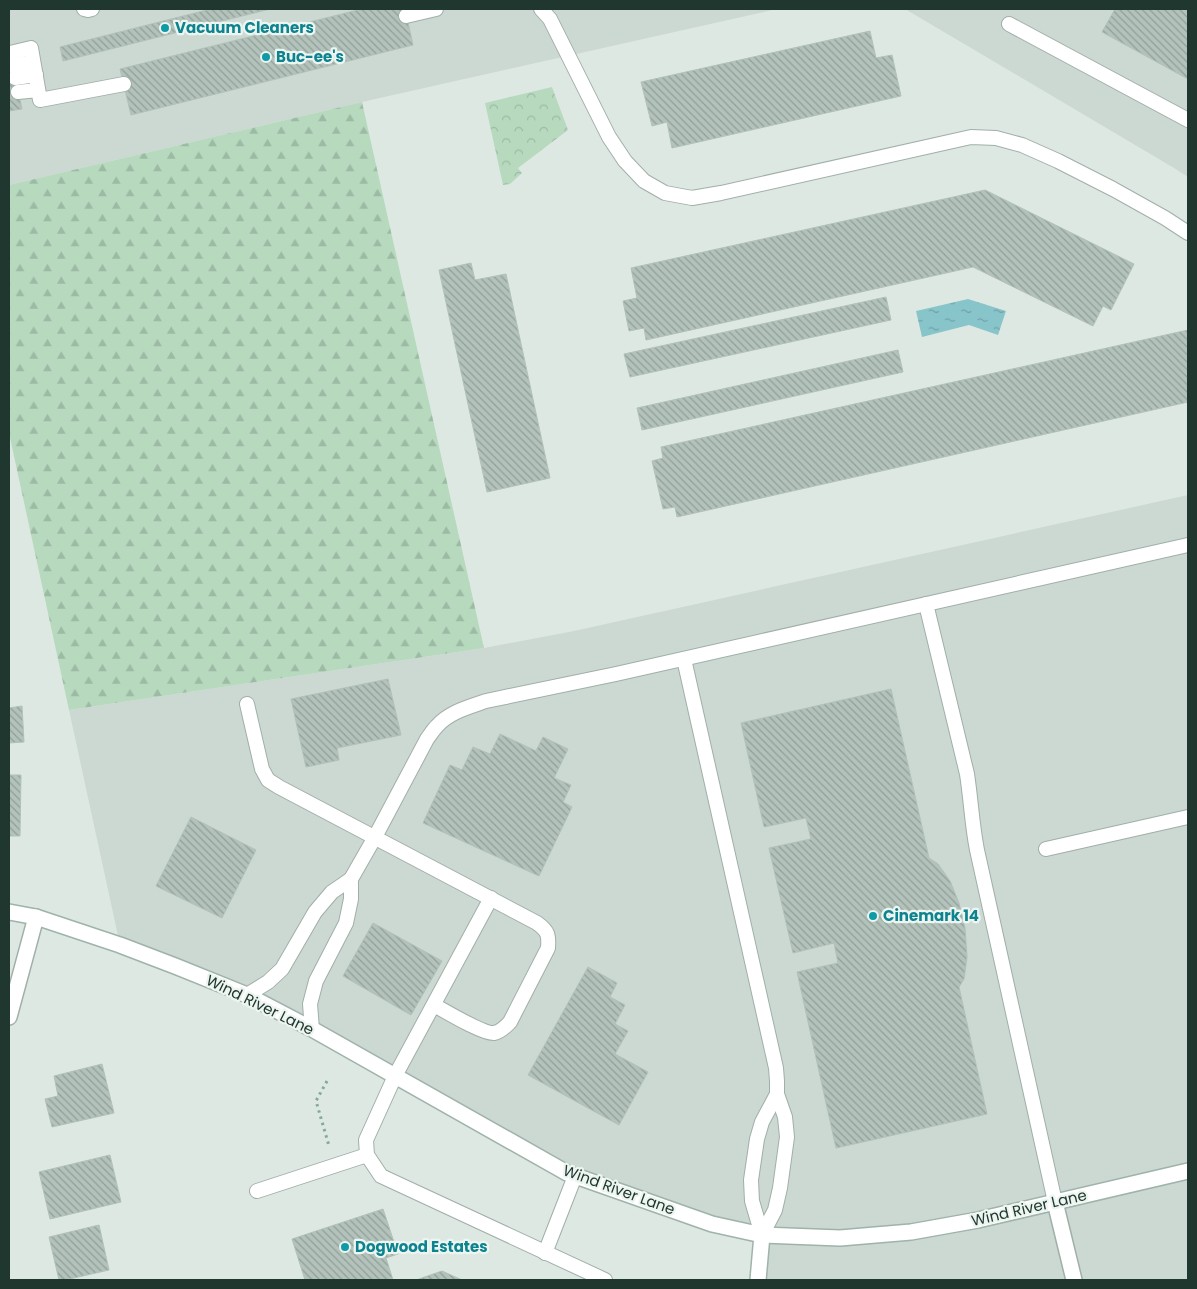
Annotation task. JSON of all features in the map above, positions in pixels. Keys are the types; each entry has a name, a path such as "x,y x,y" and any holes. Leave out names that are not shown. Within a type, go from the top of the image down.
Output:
{"street":[{"name":"Wind River Lane","path":"9,912 36,917 166,962 247,995 312,1029 575,1176 712,1224 762,1235 840,1238 910,1232 978,1220 1188,1171"},
{"path":"9,1017 36,917"},
{"path":"1055,1202 1074,1280"},
{"path":"758,1280 762,1235"}],"lane":[{"path":"84,9 92,9"},
{"path":"406,16 436,9"},
{"path":"541,9 550,19 609,137 625,161 644,181 664,194 692,198 971,137 996,138 1022,145 1058,161 1165,218 1188,233"},
{"path":"1009,24 1188,120"},
{"path":"14,72 31,48 40,100 124,84"},
{"path":"14,72 35,68"},
{"path":"14,72 38,90"},
{"path":"247,995 268,982 282,969 315,912 332,892 351,879 427,739 438,725 451,715 467,707 486,701 1188,544"},
{"path":"926,604 967,774 977,850 1055,1202"},
{"path":"684,658 776,1068 777,1094 785,1117 787,1137 780,1188 775,1210 762,1235"},
{"path":"247,704 262,769 268,780 538,923 545,929 549,938 548,948 510,1022 503,1029 494,1033 482,1030 434,1004"},
{"path":"1046,850 1188,816"},
{"path":"312,1029 310,1004 316,981 346,923 351,899 351,879"},
{"path":"491,898 395,1076 366,1140 367,1155 381,1176 605,1280"},
{"path":"762,1235 752,1201 751,1180 756,1139 762,1122 777,1094"},
{"path":"257,1191 367,1155"},
{"path":"545,1253 575,1176"}],"path":[{"path":"327,1081 316,1102 329,1147"}],"shaded area":[{"path":"9,9 777,9 362,102 9,185"},
{"path":"905,9 1188,9 1188,177 1174,168"},
{"path":"1188,495 1188,1280 758,1280 762,1235 567,1173 312,1029 120,945 69,710 484,648 574,631"}],"green space":[{"path":"552,87 568,130 518,168 522,173 510,184 503,185 485,103"},
{"path":"362,102 484,648 69,710 9,433 9,185"}],"water":[{"path":"968,299 1006,311 998,335 969,325 922,337 916,311"}],"building":[{"name":"Vacuum Cleaners","path":"211,9 270,9 63,61 60,47"},
{"name":"Buc-ee's","path":"362,9 405,9 413,45 131,115 120,69"},
{"path":"1115,9 1188,9 1188,79 1102,32"},
{"path":"870,31 876,58 892,55 901,96 672,148 667,122 652,126 641,82"},
{"path":"9,49 22,109 9,111"},
{"path":"985,190 1134,264 1111,310 1103,306 1093,326 973,267 646,340 644,328 629,331 623,301 637,298 631,268"},
{"path":"471,263 475,280 506,274 550,478 487,492 439,270"},
{"path":"886,297 891,320 630,377 624,354"},
{"path":"1188,330 1188,402 677,517 675,507 663,509 652,461 663,458 661,447"},
{"path":"898,350 903,372 642,430 637,408"},
{"path":"388,679 401,735 337,748 339,760 306,767 291,699"},
{"name":"Cinemark 14","path":"891,689 929,858 938,864 950,881 959,903 965,928 967,957 964,979 959,987 987,1114 836,1148 797,972 838,963 834,943 793,953 769,848 811,839 806,818 764,827 741,723"},
{"path":"22,706 24,742 9,743 9,708"},
{"path":"500,734 536,751 543,737 568,749 554,778 571,785 563,802 572,807 539,876 423,823 450,765 462,770 473,747 490,754"},
{"path":"9,775 21,775 20,836 9,836"},
{"path":"191,817 256,850 222,918 156,886"},
{"path":"373,923 442,961 411,1015 343,976"},
{"path":"588,967 617,983 610,997 625,1005 615,1024 628,1031 615,1054 648,1072 619,1125 528,1075"},
{"path":"102,1064 114,1113 52,1127 45,1099 58,1096 54,1076"},
{"path":"110,1155 121,1202 50,1219 39,1172"},
{"name":"Dogwood Estates","path":"383,1209 398,1254 386,1258 393,1280 305,1280 292,1239"},
{"path":"99,1225 109,1270 59,1280 49,1237"},
{"name":"Dogwood Estates","path":"442,1271 462,1280 416,1280"}],"place":[{"name":"Vacuum Cleaners","path":"165,28"},
{"name":"Buc-ee's","path":"266,57"},
{"name":"Cinemark 14","path":"873,916"},
{"name":"Dogwood Estates","path":"345,1247"}]}
